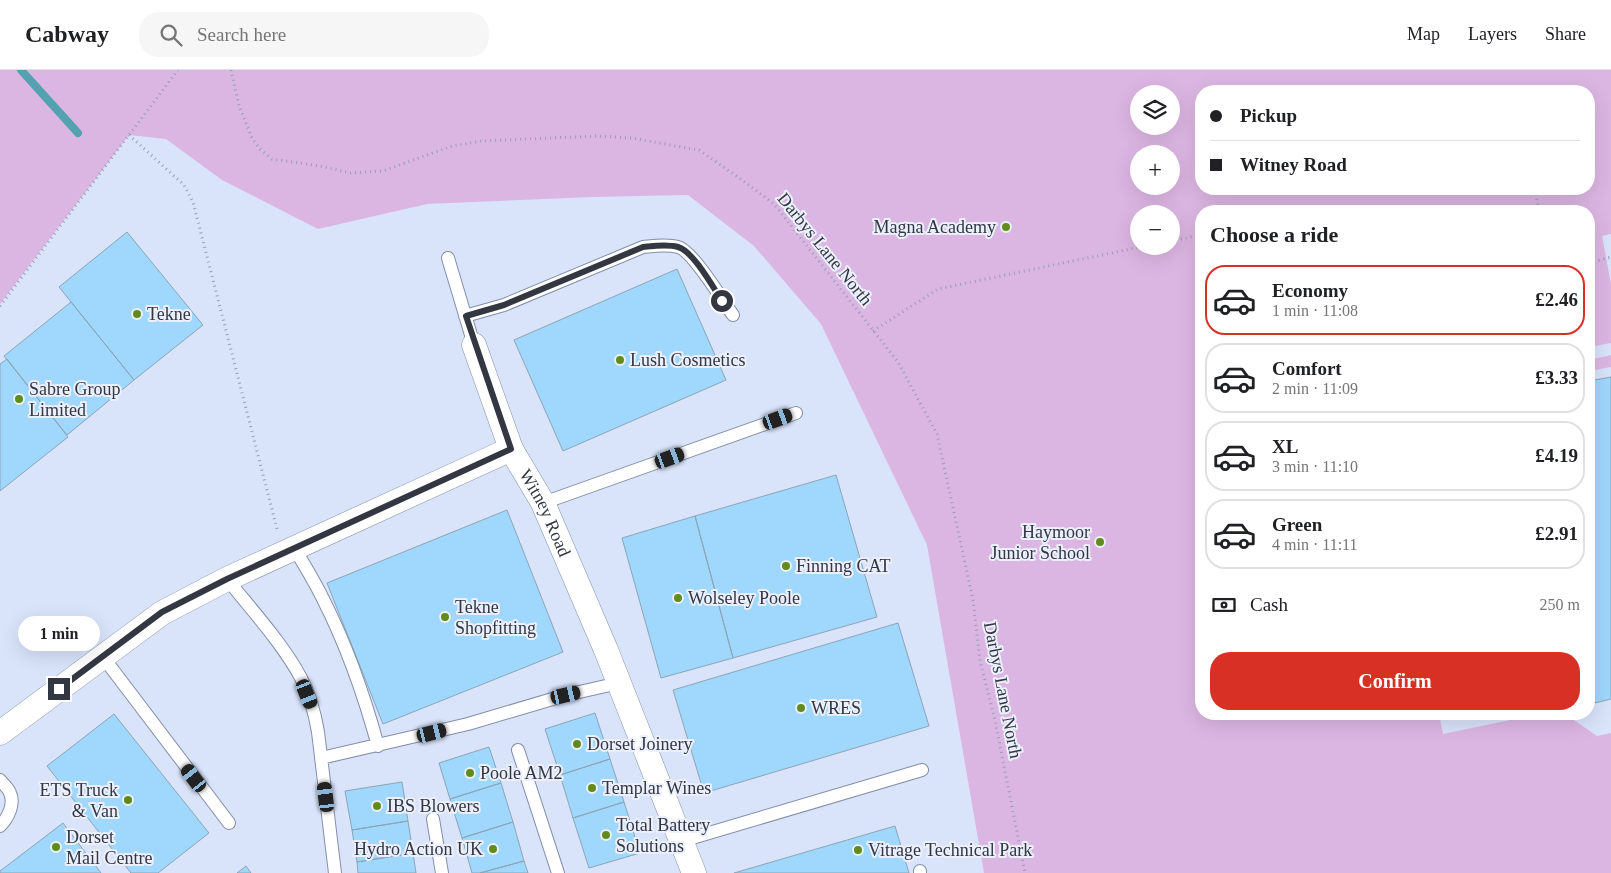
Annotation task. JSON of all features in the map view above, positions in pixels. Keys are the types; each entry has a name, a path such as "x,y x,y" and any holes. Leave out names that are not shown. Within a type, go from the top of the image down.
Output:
{"street":[{"path":"474,345 511,449"},
{"name":"Witney Road","path":"0,733 162,612 227,579 511,449 544,504 619,683 682,841 690,872"}],"lane":[{"path":"466,316 504,305 643,247 662,245 680,247 692,257 733,315"},
{"path":"448,258 474,345"},
{"path":"544,504 796,413"},
{"path":"289,552 323,597 346,648 366,704 378,746"},
{"path":"227,579 276,641 301,678 314,710 335,873"},
{"path":"103,657 229,823"},
{"path":"321,758 468,724 566,695 619,683"},
{"path":"518,750 558,873"},
{"path":"682,841 922,770"},
{"path":"0,780 10,793 11,806 7,819 0,826"},
{"path":"433,819 442,873"}],"path":[{"path":"0,306 178,70"},
{"name":"Darbys Lane North","path":"231,70 240,106 252,138 260,149 272,158 350,173 383,171 452,146 481,141 598,136 631,138 699,150 774,204 898,362 937,434 973,600 980,661 995,720 1025,873"},
{"path":"129,135 184,185 193,202 289,552"},
{"path":"1180,239 1195,236"},
{"path":"873,331 938,289 1130,249"},
{"path":"1595,261 1611,257"}],"shaded area":[{"path":"0,70 1611,70 1611,234 1602,236 1611,284 1611,343 1595,346 1595,205 1195,205 1195,720 1440,720 1443,734 1510,720 1574,720 1597,736 1611,733 1611,873 984,873 927,545 821,324 754,246 688,195 427,204 318,229 222,180 166,139 129,135 0,304"},
{"path":"1611,355 1611,367 1595,370 1595,359"}],"building":[{"name":"Tekne","path":"127,232 203,325 134,380 59,287"},
{"name":"Lush Cosmetics","path":"677,269 726,380 563,451 514,340"},
{"path":"71,302 134,380 67,435 4,356"},
{"name":"Sabre Group Limited","path":"7,359 68,437 0,491 0,364"},
{"path":"1611,377 1611,699 1595,703 1595,380"},
{"name":"Finning CAT","path":"836,475 877,617 733,658 695,516"},
{"name":"Tekne Shopfitting","path":"507,510 563,652 383,724 327,583"},
{"name":"Wolseley Poole","path":"695,516 733,658 661,678 622,538"},
{"name":"WRES","path":"898,623 929,726 704,793 673,690"},
{"name":"Dorset Joinery","path":"595,713 610,759 560,775 545,729"},
{"name":"ETS Truck & Van","path":"114,714 209,833 158,873 131,873 47,766"},
{"name":"Poole AM2","path":"489,747 501,783 450,799 439,763"},
{"name":"Templar Wines","path":"610,759 624,802 573,818 560,775"},
{"name":"IBS Blowers","path":"402,782 408,821 352,830 345,791"},
{"path":"501,783 513,822 462,838 450,799"},
{"name":"Total Battery Solutions","path":"624,802 640,853 589,868 573,818"},
{"path":"408,821 413,853 357,862 352,830"},
{"name":"Hydro Action UK","path":"513,822 524,861 480,873 472,873 462,838"},
{"name":"Dorset Mail Centre","path":"63,823 101,873 0,873 0,871"},
{"name":"Vitrage Technical Park","path":"895,826 909,873 734,873"},
{"path":"413,853 416,873 358,873 357,862"},
{"path":"524,861 528,873 480,873"},
{"path":"246,866 251,873 237,873"}],"waterway":[{"path":"21,70 78,133"}],"place":[{"name":"Magna Academy","path":"1006,227"},
{"name":"Tekne","path":"137,314"},
{"name":"Lush Cosmetics","path":"620,360"},
{"name":"Sabre Group Limited","path":"19,399"},
{"name":"Haymoor Junior School","path":"1100,542"},
{"name":"Finning CAT","path":"786,566"},
{"name":"Wolseley Poole","path":"678,598"},
{"name":"Tekne Shopfitting","path":"445,617"},
{"name":"WRES","path":"801,708"},
{"name":"Dorset Joinery","path":"577,744"},
{"name":"Poole AM2","path":"470,773"},
{"name":"Templar Wines","path":"592,788"},
{"name":"ETS Truck & Van","path":"128,800"},
{"name":"IBS Blowers","path":"377,806"},
{"name":"Total Battery Solutions","path":"606,835"},
{"name":"Dorset Mail Centre","path":"56,847"},
{"name":"Hydro Action UK","path":"493,849"},
{"name":"Vitrage Technical Park","path":"858,850"}],"route":[{"path":"59,689 162,612 227,579 511,449 474,345 466,316 504,305 643,247 662,245 680,247 692,257 722,301"}]}
